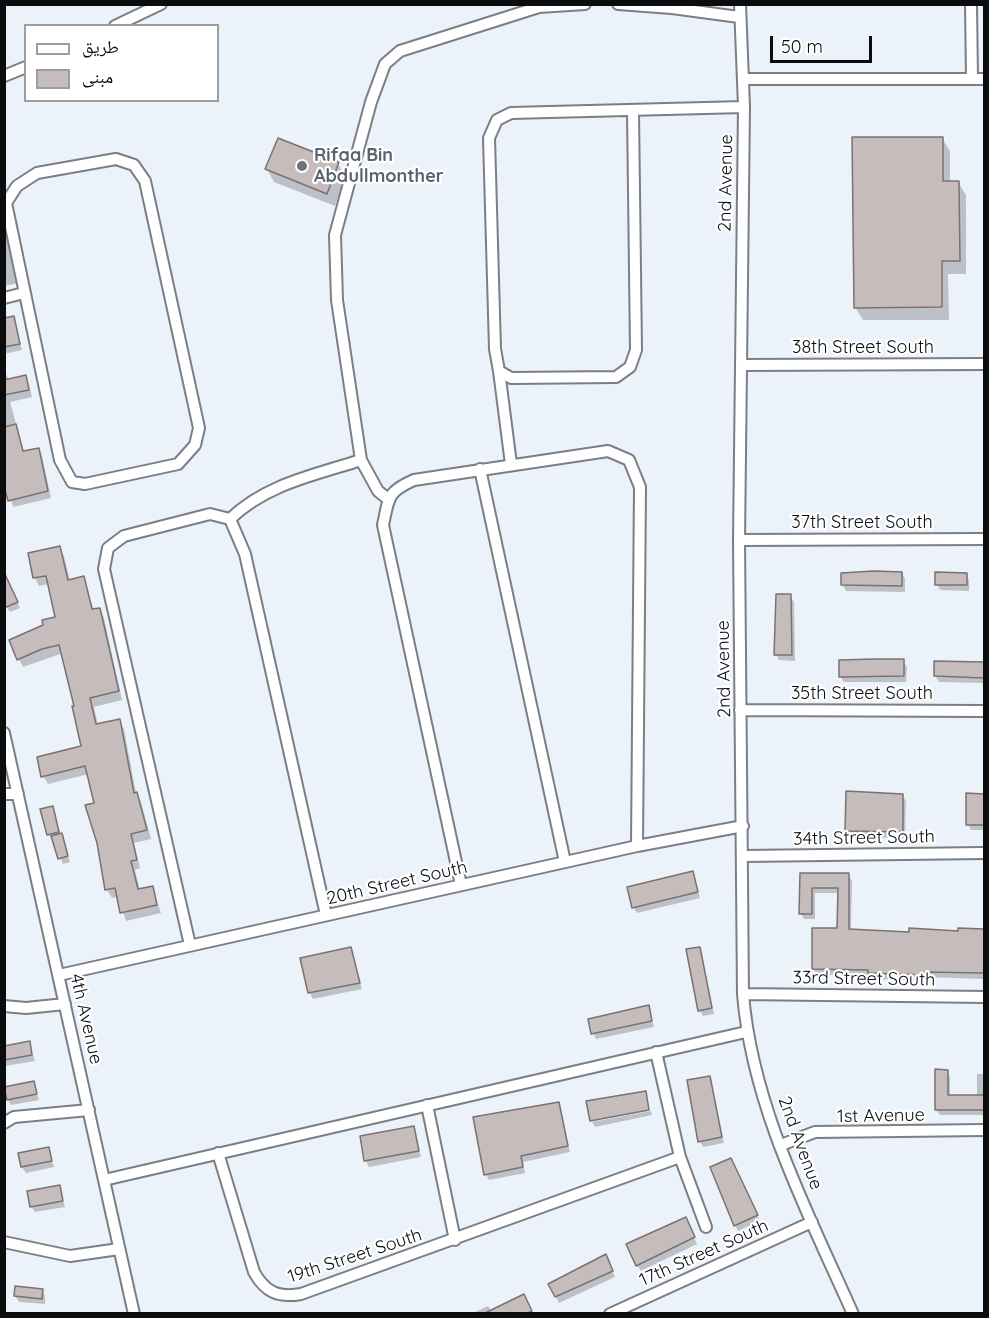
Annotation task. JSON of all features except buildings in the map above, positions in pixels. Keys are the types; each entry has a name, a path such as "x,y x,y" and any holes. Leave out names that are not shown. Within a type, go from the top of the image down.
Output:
{"street":[{"path":"119,24 160,4"},
{"path":"388,499 378,490 362,460 337,300 335,235 372,102 385,64 400,51 539,7 585,4"},
{"path":"618,4 739,17"},
{"name":"2nd Avenue","path":"740,4 744,107 739,540 744,856 743,994 746,1032 781,1145 853,1314"},
{"path":"971,4 972,79"},
{"path":"4,76 24,68"},
{"path":"743,79 984,79"},
{"path":"511,464 495,349 489,138 498,120 511,113 744,107"},
{"path":"499,371 511,378 616,377 630,367 636,350 633,111"},
{"path":"116,159 134,165 145,181 199,428 195,445 178,464 86,484 72,482 60,460 24,293 6,203 17,186 37,173 116,159"},
{"path":"4,298 24,293"},
{"name":"38th Street South","path":"741,365 984,364"},
{"path":"461,885 383,525 388,499 393,489 414,480 608,451 629,460 640,487 637,846"},
{"path":"230,519 248,502 271,489 362,460"},
{"path":"480,469 565,862"},
{"path":"190,945 104,569 108,548 124,536 210,514 230,519"},
{"path":"230,519 245,554 326,915"},
{"name":"37th Street South","path":"739,540 984,539"},
{"name":"35th Street South","path":"740,710 984,711"},
{"name":"4th Avenue","path":"4,732 134,1314"},
{"path":"4,794 18,795"},
{"name":"20th Street South","path":"59,975 637,846 743,826"},
{"name":"34th Street South","path":"744,856 984,854"},
{"name":"33rd Street South","path":"743,994 984,997"},
{"path":"4,1006 26,1008 65,1004"},
{"path":"104,1180 746,1032"},
{"path":"656,1052 680,1157 706,1227"},
{"path":"427,1105 455,1240"},
{"path":"4,1123 14,1117 89,1110"},
{"name":"1st Avenue","path":"781,1145 815,1132 984,1130"},
{"name":"19th Street South","path":"218,1154 254,1272 261,1284 273,1293 286,1297 301,1294 455,1240 680,1157"},
{"name":"17th Street South","path":"609,1314 812,1222"},
{"path":"4,1242 70,1256 119,1249"}],"place":[{"name":"Rifaa Bin Abdullmonther","path":"302,166"}]}
